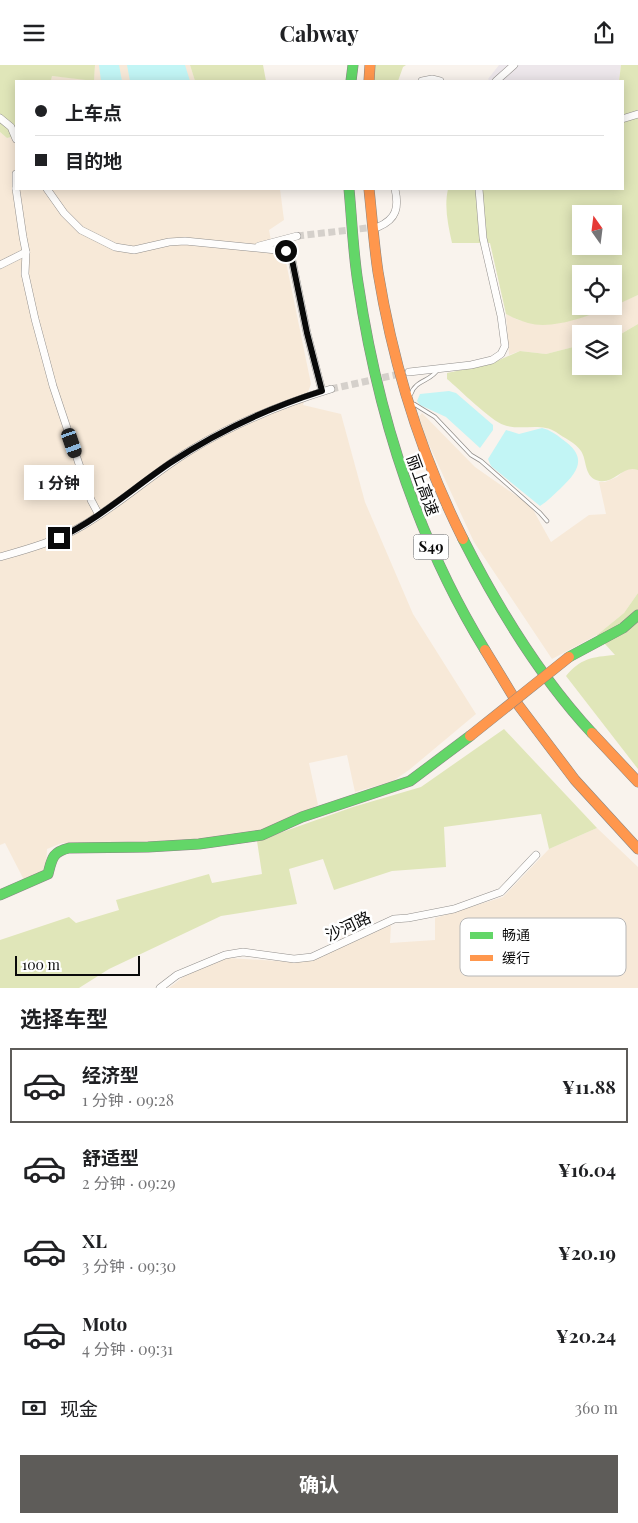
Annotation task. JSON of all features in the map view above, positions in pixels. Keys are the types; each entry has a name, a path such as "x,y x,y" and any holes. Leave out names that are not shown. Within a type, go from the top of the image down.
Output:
{"main road":[{"path":"351,80 353,65"},
{"path":"369,80 370,65"},
{"name":"丽上高速","path":"349,190 359,296 372,367 396,453 427,538 470,626 532,725 576,782 638,849"},
{"name":"丽上高速","path":"369,190 379,276 392,343 405,393 421,441 446,505 476,565 527,650 588,728 638,782"},
{"path":"0,895 48,875 53,856 65,849 199,844 266,834 302,817 410,781 426,771 569,657 615,633 638,615"}],"street":[{"path":"497,80 514,65"},
{"path":"624,118 638,114"},
{"path":"0,118 11,127 15,137"},
{"path":"16,190 26,252 25,274 35,319 53,386 91,500 99,515"},
{"path":"48,190 64,213 81,230 120,248 134,250 169,242 184,241 286,251 292,260 307,333 322,391"},
{"path":"378,227 390,220 396,210 398,204 395,190"},
{"path":"409,372 471,365 492,360 501,353 505,346 501,316 483,238 479,190"},
{"path":"254,247 296,235"},
{"path":"0,265 26,252"},
{"path":"0,557 59,538 82,527 170,463 213,437 274,407 331,389"},
{"name":"沙河路","path":"160,988 177,975 225,955 243,952 294,959 312,957 394,919 449,910 478,899 490,897 503,890 536,855"}],"lane":[{"path":"438,369 436,373 414,387 411,392 412,401 416,406 435,417 471,455 481,461 547,521"}],"shaded area":[{"path":"95,65 190,65 195,80 94,80"},
{"path":"499,65 621,65 619,80 488,79"},
{"path":"52,76 94,80 51,80"},
{"path":"0,132 7,138 15,136 15,190 280,190 284,220 269,230 274,256 286,262 311,384 303,405 341,414 365,502 413,614 476,714 393,781 355,792 347,755 309,763 318,805 256,834 142,844 62,843 47,849 46,870 24,880 5,843 0,845"},
{"path":"638,295 638,324 622,333 622,325 572,325 572,347 546,354 520,351 509,355 506,314 518,320 542,324 554,323 590,315 622,315 622,302"},
{"path":"422,413 475,467 531,506 551,542 589,515 606,514 599,482 605,482 617,477 626,469 632,467 638,469 638,593 624,613 597,635 552,659 474,542 417,419"},
{"path":"597,828 638,867 638,988 169,988 187,974 228,958 294,962 316,959 391,925 390,943 435,940 435,918 503,897 549,849"}],"green space":[{"path":"0,65 95,65 94,80 52,76 51,80 15,80 15,136 7,138 0,132"},
{"path":"190,65 263,65 266,80 195,80"},
{"path":"374,65 406,65 403,67 398,80 372,80"},
{"path":"621,65 638,65 638,295 622,302 622,265 572,265 572,315 590,315 548,325 538,325 514,318 506,314 490,243 452,243 446,209 448,190 624,190 624,80 619,80"},
{"path":"638,324 638,470 627,470 607,481 592,478 589,475 579,448 556,432 537,427 510,427 504,425 483,411 447,379 447,373 490,364 520,351 546,354 572,347 572,375 622,375 622,333"},
{"path":"638,593 638,769 566,676 577,665 588,659 615,655 597,635 624,613"},
{"path":"504,729 597,828 549,849 541,814 444,827 446,867 392,871 334,890 323,859 289,869 297,904 221,916 109,969 79,988 0,988 0,940 69,917 76,923 119,910 116,900 209,874 212,883 262,874 257,841 353,807 421,787"}],"water":[{"path":"99,65 119,65 122,80 101,80"},
{"path":"127,65 185,65 190,80 130,80"},
{"path":"449,391 456,393 493,425 493,430 480,448 446,417 420,405 417,401 420,394"},
{"path":"542,428 555,434 570,445 578,457 578,463 568,481 540,506 491,466 488,459 506,430 519,434"}],"tunnel":[{"path":"297,236 376,227"},
{"path":"331,389 404,373"}],"traffic: fast":[{"path":"351,80 353,65"},
{"path":"349,190 358,283 366,331 376,379 389,426 403,473 439,564 485,650"},
{"path":"463,539 490,590 521,641 554,688 592,733"},
{"path":"569,657 623,628 638,615"},
{"path":"0,895 48,874 56,854 69,848 199,844 262,835 302,817 410,781 470,736"}],"traffic: slow":[{"path":"369,80 370,65"},
{"path":"369,190 378,272 400,375 434,475 463,539"},
{"path":"485,650 519,706 575,780 638,849"},
{"path":"470,736 569,657"},
{"path":"592,733 638,782"}],"route":[{"path":"59,538 92,520 170,463 213,437 274,407 322,391 307,333 292,260 286,251"}]}
